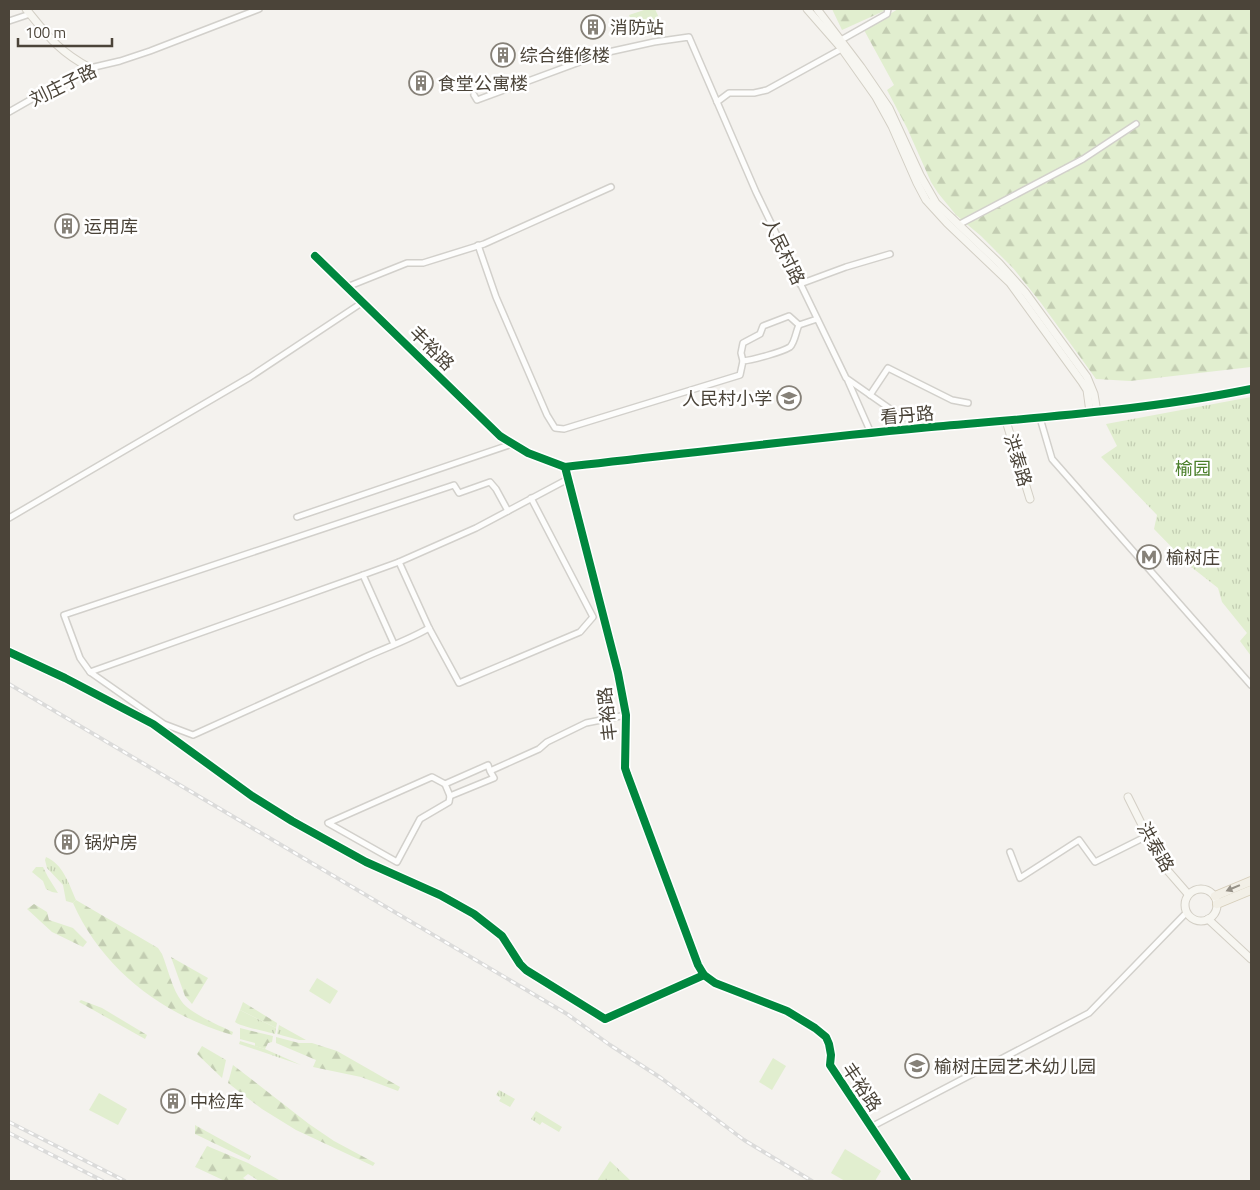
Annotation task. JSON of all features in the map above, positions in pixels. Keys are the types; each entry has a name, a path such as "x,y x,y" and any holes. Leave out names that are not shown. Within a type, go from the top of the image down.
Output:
{"main road":[{"path":"1216,900 1251,881"},
{"path":"1216,900 1251,890"}],"street":[{"name":"刘庄子路","path":"9,110 90,68 150,51 259,9"},
{"path":"807,9 843,45 882,107 926,200 947,223 1001,273 1020,296 1082,382 1087,390 1094,412"},
{"path":"817,9 889,108 927,190 936,203 999,263 1025,292 1087,377 1094,394 1094,412"},
{"path":"717,102 729,93 754,94 767,90 843,45 887,14 888,9"},
{"path":"9,21 28,11 58,47 73,59 90,68"},
{"name":"人民村路","path":"474,95 477,100 604,53 654,42 689,38 756,192 846,378 896,414 924,428"},
{"path":"958,225 1083,159 1136,124"},
{"path":"347,287 407,263 423,263 478,246 611,188"},
{"path":"478,246 496,297 547,415 555,428 564,429 740,374 744,361 741,353 743,343 760,334 763,326 789,316 799,325"},
{"path":"800,284 846,267 890,254"},
{"name":"丰裕路","path":"314,256 489,426 512,444 546,461 564,467 611,643 626,715 625,768 698,965 704,975 715,983 798,1016 826,1037 830,1049 830,1065 907,1181"},
{"path":"9,518 250,377 363,302"},
{"path":"744,361 754,360 790,346 795,339 795,333 799,325 817,319"},
{"path":"870,395 888,368 952,400 968,402"},
{"path":"846,378 871,433"},
{"name":"看丹路","path":"564,467 871,433 1040,418 1174,403 1251,389"},
{"path":"1040,418 1052,459 1251,685"},
{"name":"洪泰路","path":"1006,421 1030,499"},
{"path":"297,517 512,444"},
{"path":"90,672 399,562 476,528 568,479"},
{"path":"429,628 415,636 193,735 164,724 90,672 80,658 64,614 454,485 459,493 490,482 508,511"},
{"path":"399,562 429,628 459,683 580,632 593,617 531,498"},
{"path":"363,574 394,644"},
{"path":"9,652 65,678 153,724 252,796 292,821 366,862 440,895 474,914 502,936 526,970 605,1019 704,975"},
{"path":"490,771 539,749 547,742 586,723 626,715"},
{"path":"445,784 488,765 494,778 450,796"},
{"path":"432,778 445,784 450,796 449,802 420,819 397,862 328,824 432,778"},
{"name":"洪泰路","path":"1128,797 1161,863 1188,894"},
{"path":"1010,852 1020,878 1079,840 1095,862 1147,836"},
{"path":"1202,888 1207,889 1216,900 1215,913 1208,919 1198,920 1192,918 1187,912 1185,905 1188,894 1202,888"},
{"path":"871,1127 1089,1012 1187,912"},
{"path":"1208,919 1251,959"}],"green space":[{"path":"647,9 655,9 659,18 634,28 629,15"},
{"path":"832,9 885,9 842,30"},
{"path":"898,9 1251,9 1251,367 1130,381 1096,379 1013,268 981,236 956,215 931,182 907,128 887,90 894,85 864,30"},
{"name":"榆园","path":"1251,397 1251,656 1240,641 1247,633 1222,602 1218,588 1190,566 1154,529 1157,515 1101,457 1117,446 1106,424"},
{"path":"46,857 57,864 65,875 76,900 73,903 66,901 63,885 47,868"},
{"path":"36,867 43,867 58,893 46,889 43,881 32,872"},
{"path":"76,900 158,948 162,954 175,991 182,1002 198,1015 233,1032 232,1035 182,1015 159,1002 138,986 100,949 85,927 73,903"},
{"path":"34,904 47,912 49,920 73,928 87,942 83,947 52,932 27,909"},
{"path":"171,957 208,978 192,1004 185,996"},
{"path":"317,978 338,991 330,1004 309,991"},
{"path":"81,1000 102,1008 147,1035 145,1039 79,1002"},
{"path":"243,1002 277,1023 276,1028 240,1010"},
{"path":"240,1010 276,1028 275,1034 235,1022"},
{"path":"279,1025 306,1040 277,1034"},
{"path":"240,1028 273,1036 272,1042 268,1043 265,1049 255,1046 255,1043 240,1039"},
{"path":"276,1037 299,1043 312,1043 337,1051 400,1087 398,1091 361,1077 313,1067 316,1060 276,1043"},
{"path":"240,1041 265,1049 301,1065 239,1044"},
{"path":"202,1046 226,1060 222,1078 197,1054"},
{"path":"773,1058 786,1066 772,1090 759,1082"},
{"path":"233,1065 309,1124 334,1141 375,1163 373,1166 296,1130 262,1109 228,1083"},
{"path":"499,1090 515,1099 510,1107 499,1101 501,1098 496,1095"},
{"path":"99,1093 127,1109 118,1125 89,1110"},
{"path":"536,1111 562,1127 559,1132 542,1122 540,1125 531,1119"},
{"path":"195,1125 251,1156 249,1160 195,1134"},
{"path":"207,1146 248,1163 279,1180 259,1181 248,1174 243,1178 248,1181 225,1181 195,1167"},
{"path":"845,1149 881,1171 875,1181 845,1181 831,1173"},
{"path":"610,1161 631,1181 597,1181"}],"railway":[{"path":"9,684 567,1014 661,1078 744,1140 812,1181"},
{"path":"9,1122 125,1181"},
{"path":"9,1133 103,1181"}],"cycle path":[{"path":"315,256 500,436 528,453 565,467 832,437 1128,408 1210,397 1251,389"},
{"path":"565,467 618,673 626,715 625,768 698,965 704,975 715,983 787,1011 826,1037 831,1055 830,1065 907,1181"},
{"path":"9,652 65,678 153,724 252,796 292,821 366,862 440,895 474,914 502,936 526,970 605,1019 704,975"}],"place":[{"name":"消防站","path":"593,27"},
{"name":"综合维修楼","path":"503,55"},
{"name":"食堂公寓楼","path":"421,83"},
{"name":"运用库","path":"67,226"},
{"name":"人民村小学","path":"789,398"},
{"name":"榆树庄","path":"1149,557"},
{"name":"锅炉房","path":"67,842"},
{"name":"榆树庄园艺术幼儿园","path":"917,1066"},
{"name":"中检库","path":"173,1101"}]}
